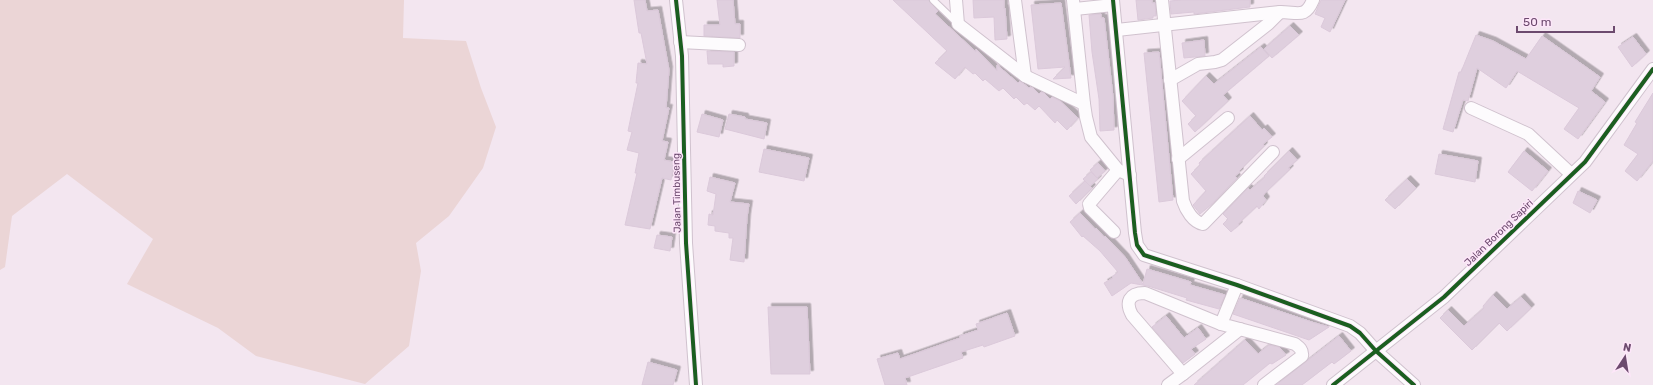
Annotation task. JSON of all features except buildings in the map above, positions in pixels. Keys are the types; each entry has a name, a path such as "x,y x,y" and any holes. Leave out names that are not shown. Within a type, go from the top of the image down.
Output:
{"street":[{"name":"Jalan Timbuseng","path":"676,0 680,42 684,130 683,177 686,243 696,385"},
{"path":"956,0 958,24 1025,76 1084,104"},
{"path":"1015,0 1025,76"},
{"path":"1162,0 1178,159 1185,206 1197,222 1203,224 1273,152"},
{"path":"1170,80 1198,64 1222,60 1268,24 1280,12 1292,6 1306,12 1313,0"},
{"path":"1130,175 1118,170 1091,137 1084,104 1074,5 1113,3 1117,30 1130,175 1135,233 1140,251 1144,255 1237,285 1350,326 1360,333 1376,351 1414,385"},
{"path":"1117,30 1280,12"},
{"path":"680,42 739,45"},
{"name":"Jalan Borong Sapiri","path":"1333,385 1444,297 1584,162 1653,69"},
{"path":"1471,108 1528,134 1571,174"},
{"path":"1178,159 1228,118"},
{"path":"1114,232 1090,208 1089,204 1118,170"},
{"path":"1221,324 1237,285"},
{"path":"1183,374 1132,315 1129,306 1131,297 1134,294 1145,293 1221,324 1295,344 1299,347 1303,353 1302,356 1264,385"},
{"path":"1168,385 1240,329"}],"lane":[{"path":"933,0 958,24"}],"shaded area":[{"path":"0,0 404,0 403,38 466,41 481,88 496,127 483,168 449,216 416,243 421,271 409,346 365,384 256,356 218,328 127,284 153,239 67,174 12,216 5,267 0,270"}],"cycle path":[{"path":"676,0 682,56 686,243 696,385"},
{"path":"1113,0 1135,233 1137,245 1144,255 1237,285 1350,326 1360,333 1376,351 1414,385"},
{"path":"1333,385 1444,297 1585,162 1653,69"}]}
